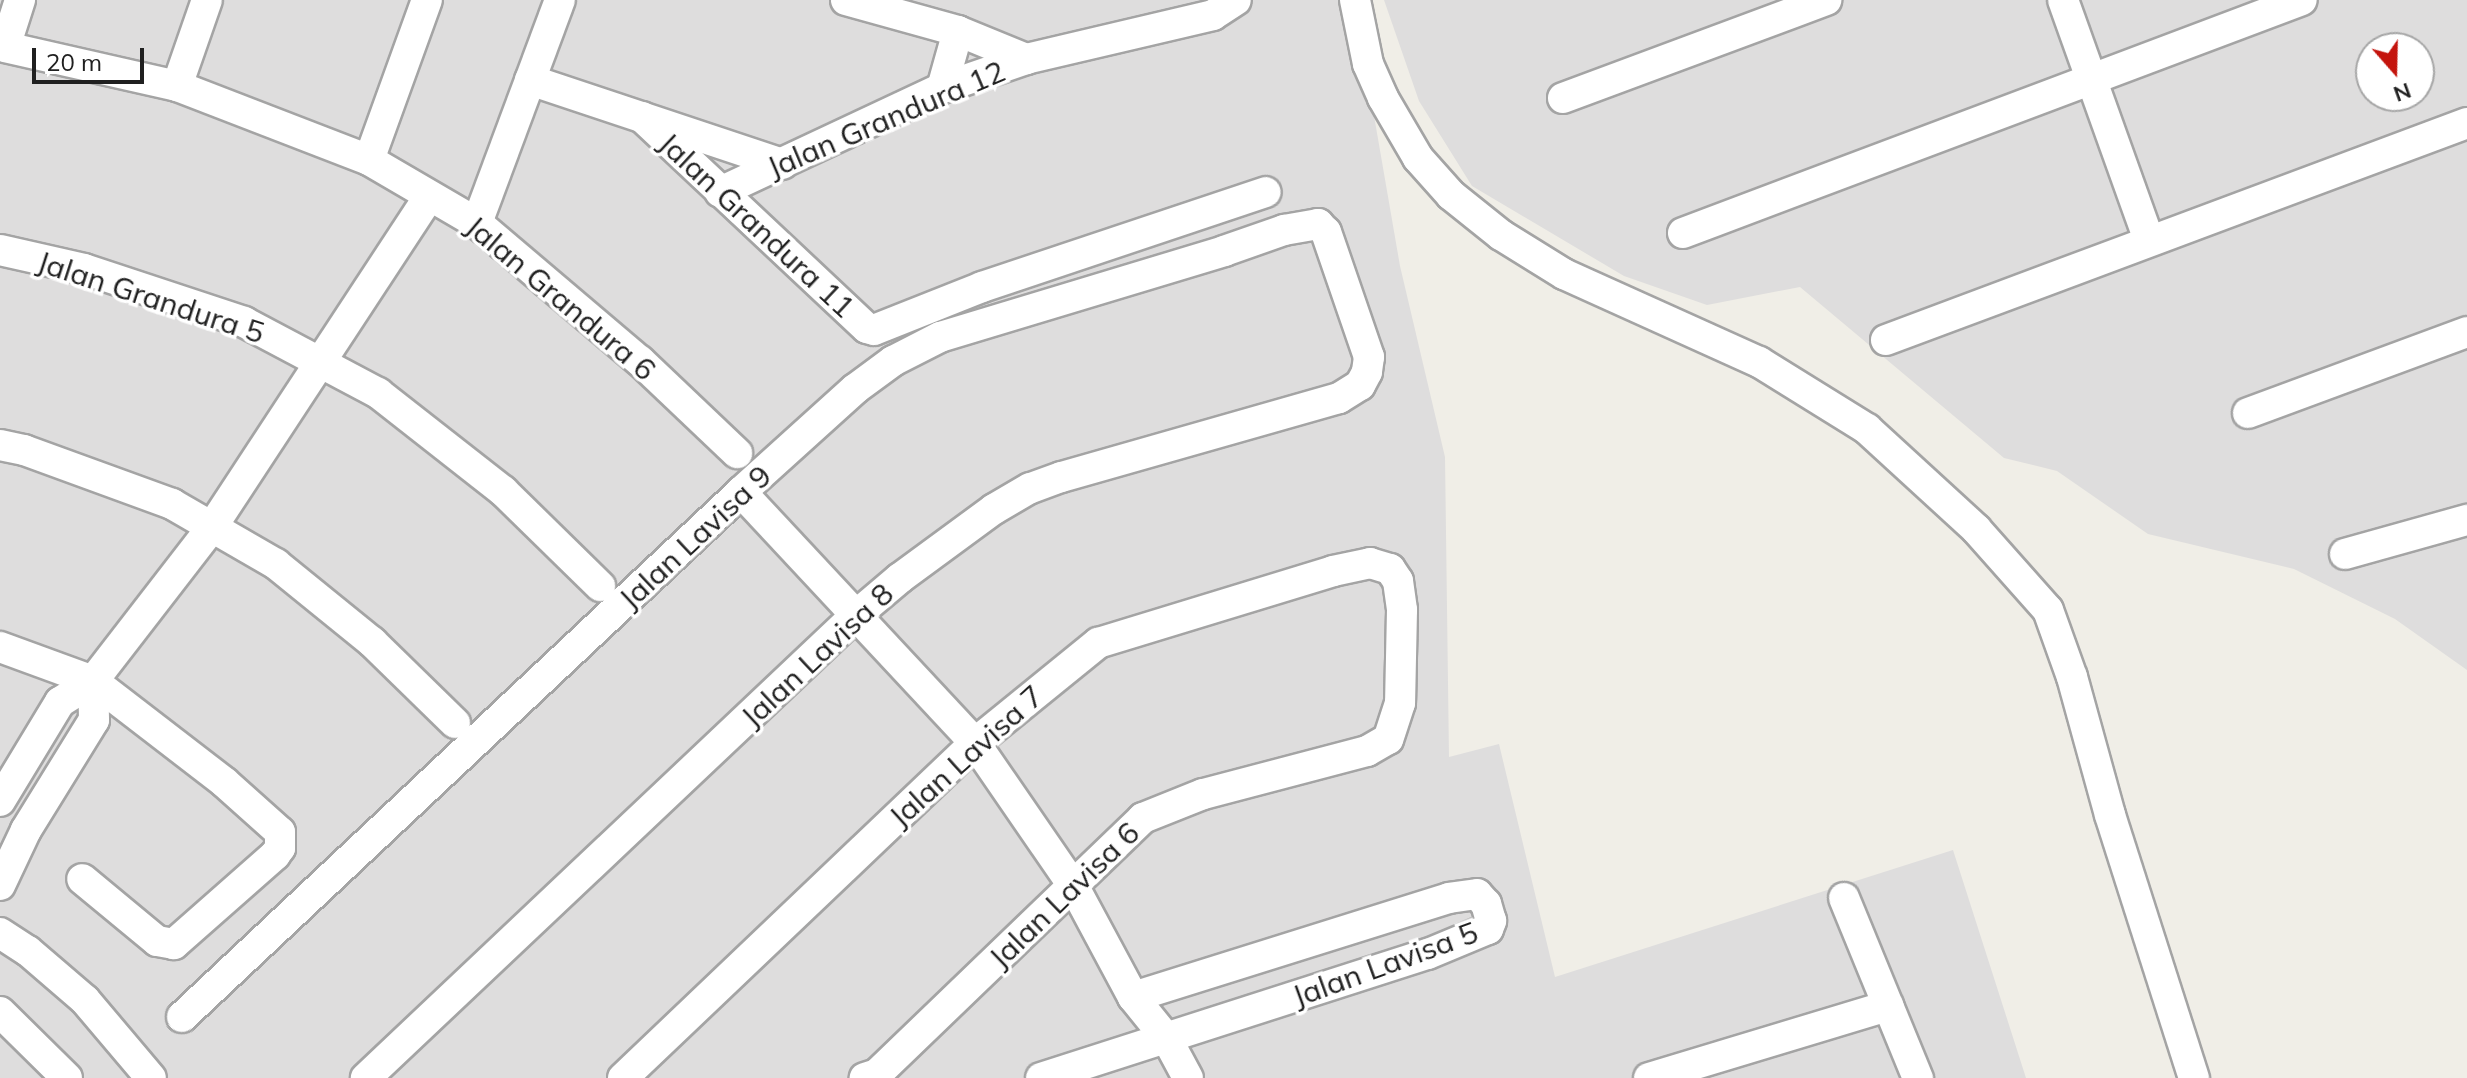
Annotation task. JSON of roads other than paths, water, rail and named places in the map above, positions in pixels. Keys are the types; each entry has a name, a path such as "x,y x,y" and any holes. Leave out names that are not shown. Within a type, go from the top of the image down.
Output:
{"street":[{"name":"Jalan Grandura 6","path":"20,0 5,47 177,86 369,160 477,223 640,361 737,453"},
{"path":"177,86 207,0"},
{"path":"369,160 427,0"},
{"path":"477,223 560,0"},
{"path":"846,0 958,31 1026,59"},
{"name":"Jalan Grandura 12","path":"720,192 942,88 1026,59 1213,15 1236,0"},
{"path":"1355,0 1368,64 1383,98 1418,158 1451,195 1501,235 1564,274 1759,362 1867,429 1976,529 2048,610 2072,677 2110,815 2194,1078"},
{"path":"1563,98 1826,0"},
{"path":"2063,0 2149,240"},
{"path":"1683,233 2302,0"},
{"path":"942,88 958,31"},
{"name":"Jalan Grandura 11","path":"530,80 782,164"},
{"name":"Jalan Grandura 11","path":"642,117 720,192 874,330 982,287 1266,192"},
{"path":"1886,340 2467,123"},
{"path":"0,801 60,702 93,681 212,527 429,197"},
{"name":"Jalan Lavisa 9","path":"182,1017 741,492 855,389 893,361 940,337 1307,224 1318,224 1326,232 1369,357 1367,372 1360,385"},
{"name":"Jalan Grandura 5","path":"0,250 84,269 244,322 378,393 503,491 600,586"},
{"path":"2248,413 2467,332"},
{"name":"Jalan Lavisa 8","path":"366,1078 855,616 900,578 994,509 1030,488 1339,398 1360,385"},
{"path":"0,445 24,450 172,504 276,564 372,642 455,723"},
{"path":"741,492 975,743 1074,887 1133,997 1167,1039 1188,1078"},
{"path":"2345,554 2467,520"},
{"name":"Jalan Lavisa 7","path":"623,1078 975,743 1098,643 1333,571 1382,564 1398,581 1402,610 1400,703 1388,739"},
{"path":"0,647 93,681 276,825 282,840 275,855 191,932 180,942 167,945 147,934 82,879"},
{"path":"0,885 26,830 94,720 93,681"},
{"name":"Jalan Lavisa 6","path":"865,1078 877,1074 1143,818 1203,794 1367,751 1388,739"},
{"name":"Jalan Lavisa 5","path":"1041,1078 1468,939 1488,929 1491,921 1486,904 1477,894 1449,898 1133,997"},
{"path":"1844,898 1918,1078"},
{"path":"0,933 28,951 85,1000 151,1078"},
{"path":"1649,1078 1888,1006"},
{"path":"0,1012 67,1078"}]}
